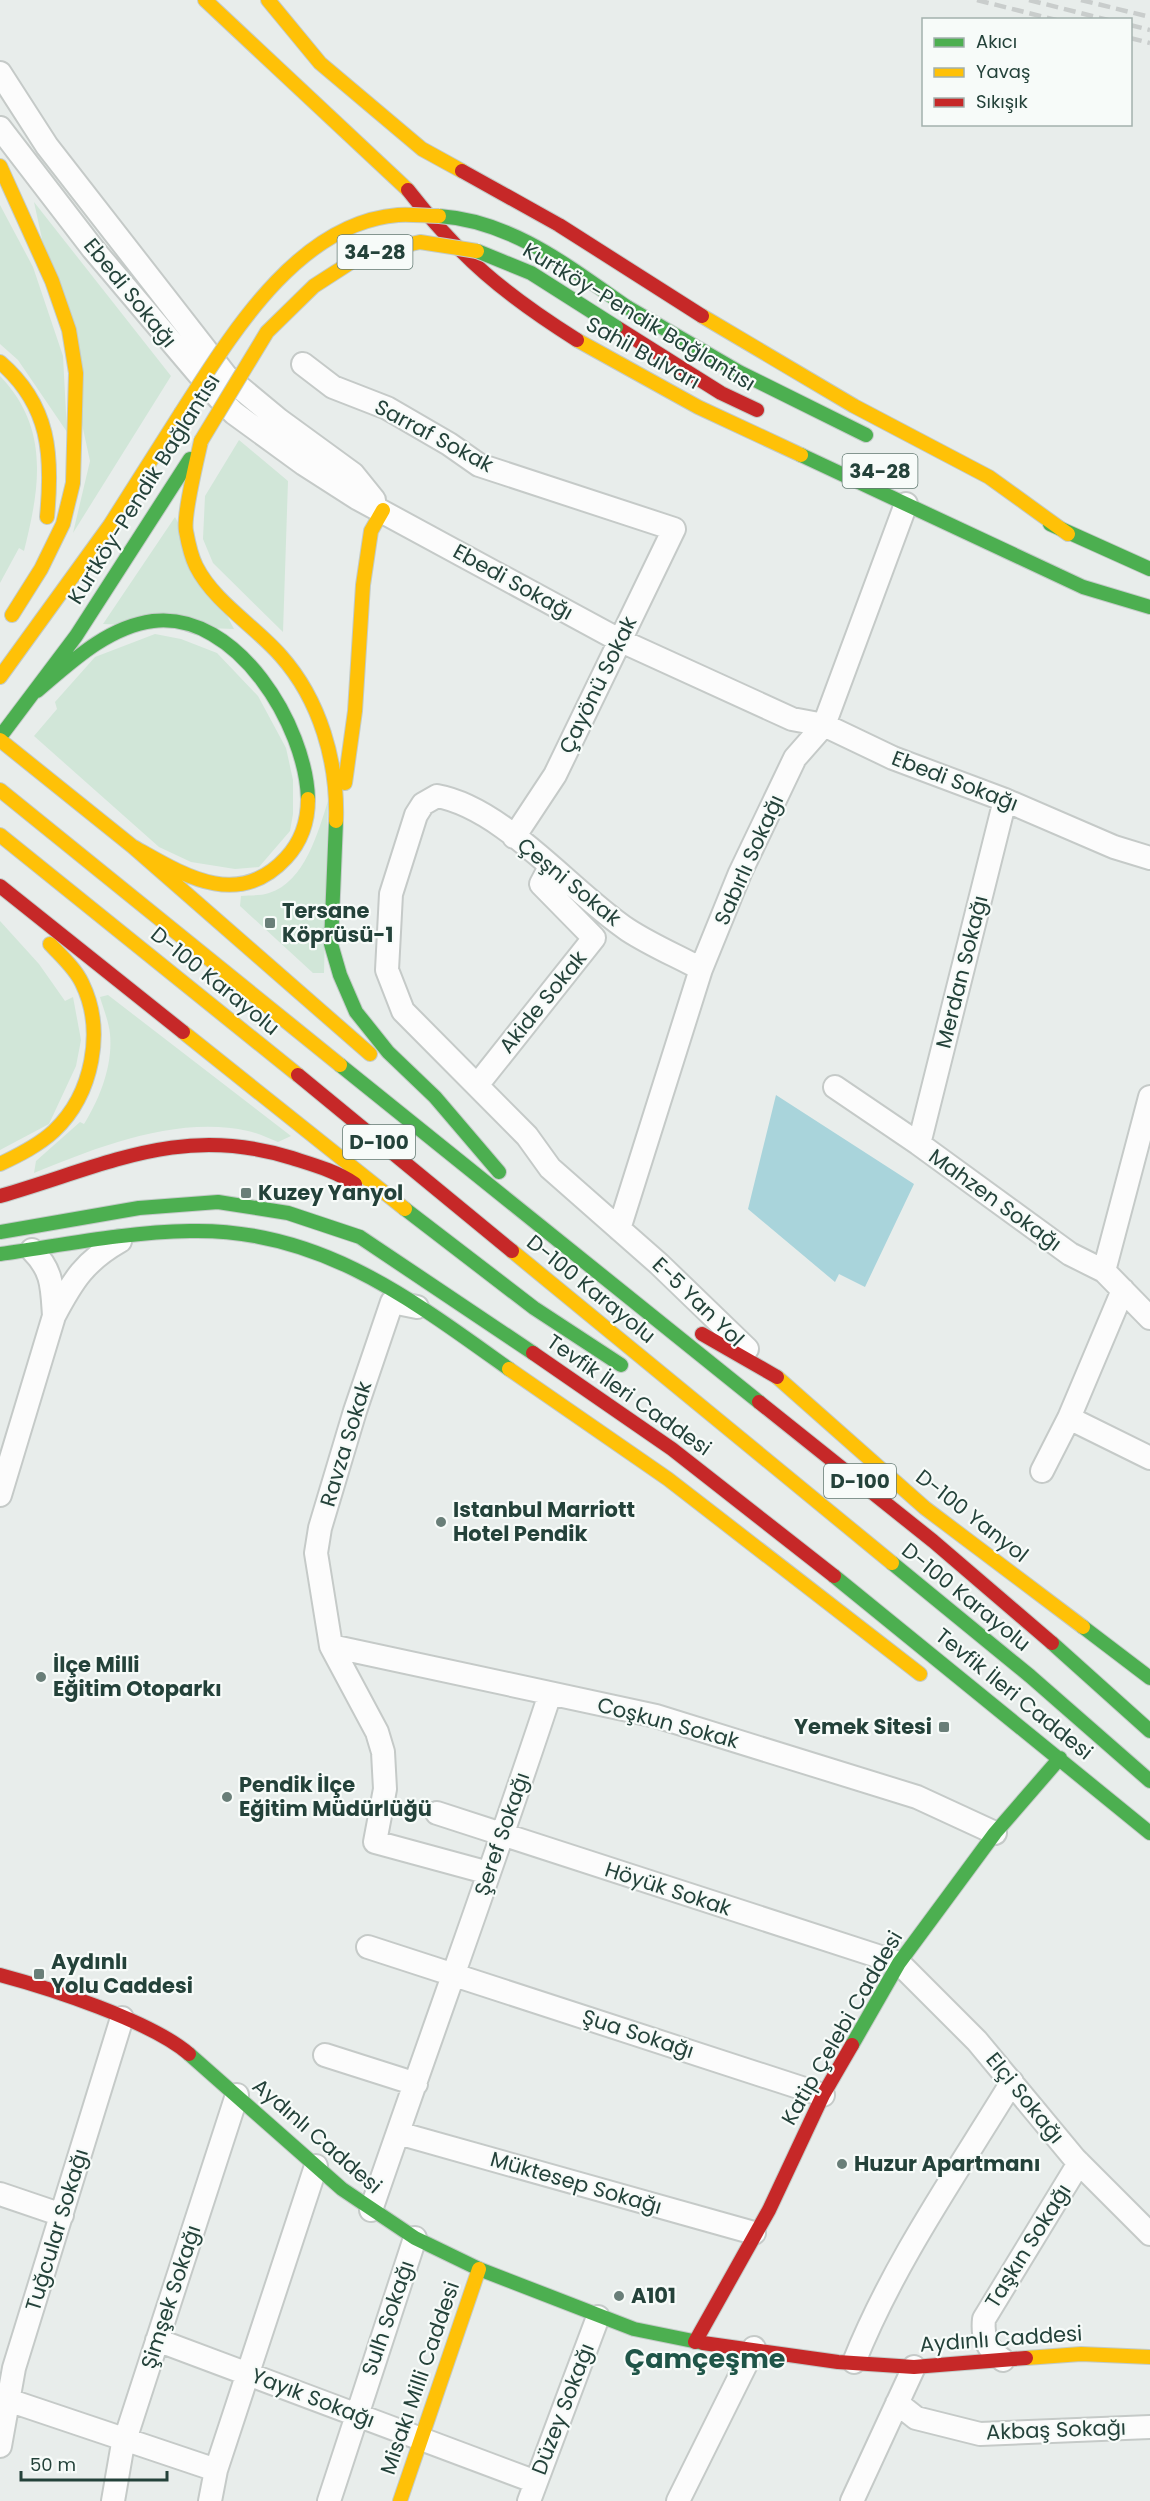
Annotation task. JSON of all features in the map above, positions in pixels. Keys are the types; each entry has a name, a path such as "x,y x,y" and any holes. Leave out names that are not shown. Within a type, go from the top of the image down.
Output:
{"main road":[{"name":"Sahil Bulvarı","path":"206,0 401,181 443,234 486,277 534,313 609,360 698,407 1083,587 1150,605"},
{"path":"268,0 320,63"},
{"path":"259,12 422,149 558,225 760,352 854,406 989,477 1068,534"},
{"path":"0,166 52,281 69,330 76,374 74,483 63,524 41,569 12,615"},
{"name":"Kurtköy-Pendik Bağlantısı","path":"3,673 110,525 181,413 248,314 287,270 349,229 396,215 451,216 502,229 544,252 627,307 739,372 878,441"},
{"path":"534,313 519,293 514,274 513,253 517,239 524,229 542,225 558,225"},
{"name":"Kurtköy-Pendik Bağlantısı","path":"37,691 146,531 267,332 314,286 362,255 420,242 475,250 531,273 721,393 774,419"},
{"path":"0,362 17,374 38,407 49,444 51,484 42,533 12,615"},
{"path":"103,510 181,413"},
{"path":"201,441 185,528 196,566 218,594 281,656 302,685 330,748 337,793 331,944 356,1012 388,1052 435,1097 561,1242"},
{"path":"972,485 1068,534 1150,569"},
{"path":"337,835 355,711 363,585 371,531 383,510"},
{"path":"0,628 62,560"},
{"path":"1086,572 1150,605"},
{"path":"37,691 86,650 128,627 172,620 211,634 240,653 260,675 280,703 298,740 307,783 306,820 303,834 285,864 261,880 231,885 191,879 132,846"},
{"name":"34-28","path":"0,738 37,691"},
{"path":"0,738 132,846 476,1146"},
{"name":"D-100 Karayolu","path":"0,790 797,1433 890,1504 1058,1648 1150,1731"},
{"name":"D-100 Karayolu","path":"0,835 298,1075 1030,1677 1150,1781"},
{"path":"0,1164 33,1148 57,1128 76,1102 86,1079 94,1040 91,1013 82,983 1,887"},
{"path":"1,887 459,1252 534,1308 630,1371"},
{"path":"0,1196 32,1188 123,1156 174,1144 242,1143 294,1157 349,1180 403,1223 459,1252"},
{"name":"Tevfik İleri Caddesi","path":"0,1232 169,1204 239,1203 310,1219 360,1237 438,1287 672,1449 1060,1758 1150,1833"},
{"name":"Tevfik İleri Caddesi","path":"0,1254 148,1232 215,1230 292,1243 331,1255 352,1265 422,1308 664,1476 935,1685"},
{"name":"D-100 Yanyol","path":"561,1242 735,1355 777,1377 925,1508 1149,1674"},
{"path":"650,1384 756,1452"},
{"path":"566,1408 582,1387"},
{"name":"Katip Çelebi Caddesi","path":"695,2342 769,2210 823,2095 899,1963 1044,1769 1060,1758"},
{"name":"Tevfik İleri Caddesi","path":"1044,1769 1062,1783"},
{"name":"Aydınlı Caddesi","path":"0,1974 31,1983 122,2018 154,2032 185,2051 316,2166 371,2210 415,2238 479,2269 598,2317 634,2329 695,2342 754,2348 767,2353 922,2367 1101,2354 1150,2357"},
{"name":"Misakı Milli Caddesi","path":"400,2501 479,2269"}],"street":[{"path":"0,73 47,147 226,376 279,420 353,474 383,510"},
{"name":"Ebedi Sokağı","path":"0,128 93,249 219,398 304,464 619,640 792,719 824,725 893,758 1005,800 1114,847 1150,858"},
{"name":"Sarraf Sokak","path":"303,364 333,387 387,408 449,444 479,465 674,529"},
{"name":"Sabırlı Sokağı","path":"619,1229 701,969 740,873 795,758 824,725 906,504"},
{"name":"Çayönü Sokak","path":"514,837 555,775 674,529"},
{"name":"Çeşni Sokak","path":"437,796 468,806 514,837 628,930 701,969"},
{"name":"E-5 Yan Yol","path":"437,796 423,804 417,815 391,894 387,970 403,1011 478,1084 527,1136 550,1168 619,1229 777,1377"},
{"name":"Merdan Sokağı","path":"919,1144 1005,800"},
{"name":"Akide Sokak","path":"478,1084 594,938 542,884 550,867"},
{"name":"Mahzen Sokağı","path":"835,1088 919,1144 1070,1254 1104,1271 1150,1318"},
{"path":"1104,1271 1150,1097"},
{"path":"0,1495 54,1316 88,1262 119,1241 148,1232"},
{"path":"32,1251 45,1264 50,1278 54,1316"},
{"path":"422,1308 438,1287"},
{"path":"1042,1471 1069,1418 1123,1290"},
{"name":"Ravza Sokak","path":"331,1646 316,1553 320,1528 355,1411 392,1302 422,1308"},
{"path":"1069,1418 1150,1458"},
{"path":"331,1646 377,1732 383,1752 385,1789 375,1842 489,1873"},
{"name":"Coşkun Sokak","path":"331,1646 656,1716 916,1797 995,1833"},
{"name":"Şeref Sokağı","path":"371,2210 503,1836 550,1694"},
{"name":"Höyük Sokak","path":"436,1813 899,1963"},
{"path":"368,1947 453,1973"},
{"name":"Elçi Sokağı","path":"899,1963 977,2040 1079,2163 1150,2234"},
{"name":"Şua Sokağı","path":"453,1973 823,2095"},
{"name":"Tuğcular Sokağı","path":"0,2444 14,2368 122,2018"},
{"path":"325,2055 416,2084"},
{"path":"854,2362 876,2310 905,2255 1012,2082"},
{"name":"Şimşek Sokağı","path":"113,2501 125,2440 237,2095"},
{"name":"Müktesep Sokağı","path":"398,2133 754,2234"},
{"name":"Taşkın Sokağı","path":"1003,2360 992,2352 986,2343 984,2319 1079,2163"},
{"path":"210,2501 216,2470 316,2166"},
{"path":"0,2194 62,2215"},
{"name":"Sulh Sokağı","path":"329,2501 415,2238"},
{"name":"Düzey Sokağı","path":"532,2491 598,2317"},
{"name":"Yayık Sokağı","path":"157,2340 421,2439 532,2491"},
{"path":"678,2501 754,2348"},
{"path":"852,2501 897,2403 922,2367"},
{"path":"8,2400 216,2470"},
{"name":"Akbaş Sokağı","path":"897,2403 916,2418 980,2434 1150,2427"}],"green space":[{"path":"34,202 171,376 73,533 90,461"},
{"path":"0,205 33,267 63,356 67,432 18,360 0,344"},
{"path":"0,376 16,396 27,416 34,437 37,481 24,551 19,548 0,583"},
{"path":"239,440 288,481 283,632 213,563 203,539 205,496"},
{"path":"175,517 234,629 103,624"},
{"path":"155,634 181,639 217,653 258,696 286,748 293,780 293,814 290,831 259,867 235,869 191,862 159,847 34,736 57,709 55,702 95,657"},
{"path":"328,801 324,973 313,973 240,906 241,896 269,893 292,878 308,855"},
{"path":"0,921 39,964 65,1001 73,997 81,1040 76,1066 49,1124 0,1150"},
{"path":"108,995 291,1136 278,1142 252,1132 221,1127 166,1130 111,1144 34,1173 36,1161 80,1122 84,1124 100,1092 107,1069 110,1034 100,997"}],"water":[{"path":"776,1095 914,1184 865,1287 839,1274 835,1282 748,1209"}],"railway":[{"path":"977,0 1048,18"},
{"path":"1029,0 1100,18"},
{"path":"1081,0 1150,17"},
{"path":"1132,26 1150,30"},
{"path":"1132,38 1150,43"}],"traffic: fast":[{"path":"439,216 466,220 515,236 539,248 627,307"},
{"path":"477,251 531,273 616,327"},
{"path":"627,307 739,372 866,435"},
{"path":"801,455 1083,587 1150,607"},
{"path":"0,737 76,636 190,459"},
{"path":"1050,524 1150,569"},
{"path":"37,691 90,648 105,638 136,625 153,621 184,623 212,634 238,654 261,679 280,708 295,739 304,770 308,799"},
{"path":"336,821 331,944 340,975 356,1012 388,1052 435,1097 499,1172"},
{"path":"340,1065 759,1402"},
{"path":"0,1232 139,1208 218,1202 288,1213 360,1237 533,1353"},
{"path":"405,1209 534,1308 621,1365"},
{"path":"0,1254 166,1232 236,1233 280,1241 360,1272 398,1293 509,1369"},
{"path":"892,1563 1030,1676 1150,1781"},
{"path":"834,1576 1150,1833"},
{"path":"1083,1627 1150,1678"},
{"path":"1052,1643 1150,1731"},
{"path":"852,2045 899,1963 995,1833 1060,1758"},
{"path":"189,2054 342,2189 415,2238 479,2269 634,2329 703,2343"}],"traffic: slow":[{"path":"205,0 408,190"},
{"path":"268,0 320,63 422,149 462,171"},
{"path":"0,166 52,281 69,330 76,373 73,483 63,524 41,569 12,615"},
{"path":"181,413 221,351 245,319 270,288 298,261 328,239 362,223 398,215 439,216"},
{"path":"201,441 267,332 314,286 362,255 420,242 477,251"},
{"path":"702,316 854,406 989,477 1068,534"},
{"path":"577,340 698,407 801,455"},
{"path":"0,362 17,378 29,396 44,432 49,473 47,517"},
{"path":"0,677 110,525 181,413"},
{"path":"201,441 188,501 186,523 193,558 213,591 271,645 295,673 306,692 316,712 330,754 336,799 336,821"},
{"path":"345,783 355,711 363,585 371,531 383,510"},
{"path":"0,740 132,846 370,1054"},
{"path":"0,790 340,1065"},
{"path":"132,846 170,867 209,882 229,885 248,882 267,874 291,852 303,831 308,799"},
{"path":"0,835 298,1075"},
{"path":"0,1164 42,1141 54,1131 78,1099 91,1061 94,1041 89,1001 76,972 50,944"},
{"path":"183,1032 405,1209"},
{"path":"512,1251 892,1563"},
{"path":"509,1369 668,1479 920,1674"},
{"path":"777,1377 925,1508 1083,1627"},
{"path":"400,2501 479,2269"},
{"path":"1026,2358 1081,2354 1150,2357"}],"traffic: jam":[{"path":"462,171 559,225 702,316"},
{"path":"408,190 446,236 485,273 527,307 577,340"},
{"path":"616,327 721,393 757,410"},
{"path":"0,886 183,1032"},
{"path":"298,1075 512,1251"},
{"path":"0,1196 144,1153 179,1147 214,1145 252,1148 292,1158 333,1172 355,1184"},
{"path":"702,1334 777,1377"},
{"path":"533,1353 672,1449 834,1576"},
{"path":"759,1402 933,1541 1052,1643"},
{"path":"0,1975 99,2007 150,2030 189,2054"},
{"path":"695,2342 769,2210 823,2095 852,2045"},
{"path":"703,2343 838,2362 914,2367 1026,2358"}],"place":[{"name":"Tersane Köprüsü-1","path":"270,923"},
{"name":"Kuzey Yanyol","path":"246,1193"},
{"name":"Istanbul Marriott Hotel Pendik","path":"441,1522"},
{"name":"İlçe Milli Eğitim Otoparkı","path":"41,1677"},
{"name":"Yemek Sitesi","path":"944,1727"},
{"name":"Pendik İlçe Eğitim Müdürlüğü","path":"227,1797"},
{"name":"Aydınlı Yolu Caddesi","path":"39,1974"},
{"name":"Huzur Apartmanı","path":"842,2164"},
{"name":"A101","path":"619,2296"}],"district":[{"name":"Çamçeşme","path":"705,2359"}]}
